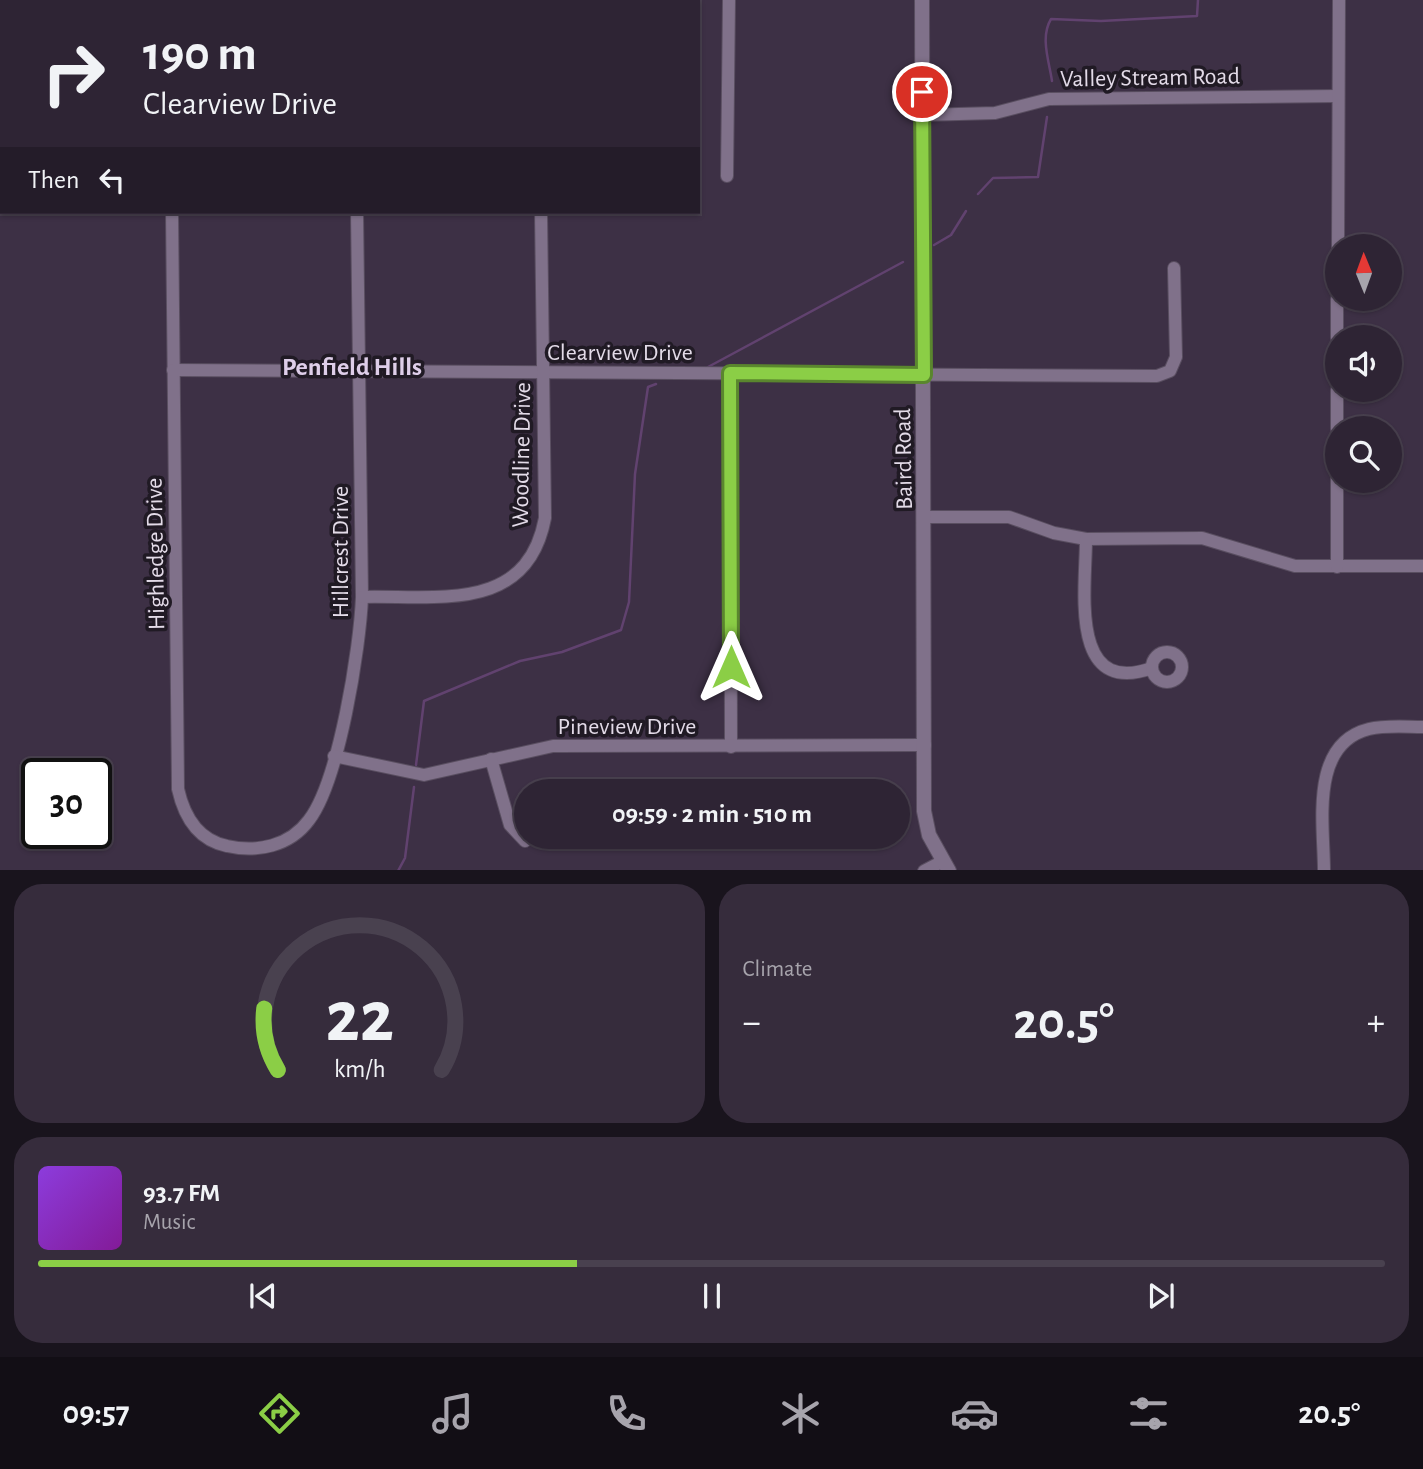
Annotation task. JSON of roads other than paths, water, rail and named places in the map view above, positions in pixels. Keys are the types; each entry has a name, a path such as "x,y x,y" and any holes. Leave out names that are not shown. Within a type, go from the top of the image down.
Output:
{"street":[{"path":"727,176 729,0"},
{"name":"Baird Road","path":"922,0 925,810 929,835 946,866"},
{"path":"1338,234 1339,0"},
{"name":"Valley Stream Road","path":"922,115 995,113 1049,99 1338,96"},
{"name":"Highledge Drive","path":"172,214 178,789 182,806 191,824 205,837 221,845 254,849"},
{"name":"Hillcrest Drive","path":"254,849 278,844 308,822 323,794 358,657 362,597 357,214"},
{"name":"Woodline Drive","path":"362,597 488,591 511,580 529,562 542,534 545,518 541,214"},
{"name":"Clearview Drive","path":"173,370 1165,374 1174,366 1176,357 1174,268"},
{"path":"730,373 731,747"},
{"path":"1336,567 1337,493"},
{"path":"926,517 1009,517 1062,536 1086,539 1202,538 1279,563 1336,567 1423,566"},
{"path":"1086,539 1086,634 1092,654 1107,667 1119,671 1152,668"},
{"path":"1324,870 1324,788 1331,760 1339,747 1360,732 1373,728 1423,727"},
{"name":"Pineview Drive","path":"334,757 424,775 553,746 925,745"},
{"path":"491,759 510,825 514,830"},
{"path":"925,870 946,866"}],"waterway":[{"path":"1052,81 1046,41 1051,19 1101,21 1197,16 1198,0"},
{"path":"978,194 993,178 1038,177 1047,117"},
{"path":"934,245 951,235 966,211"},
{"path":"708,367 903,262"},
{"path":"416,765 424,701 520,661 562,652 621,630 629,602 635,474 648,387 656,384"},
{"path":"399,870 405,858 414,787"}],"district":[{"name":"Penfield Hills","path":"352,366"}]}
